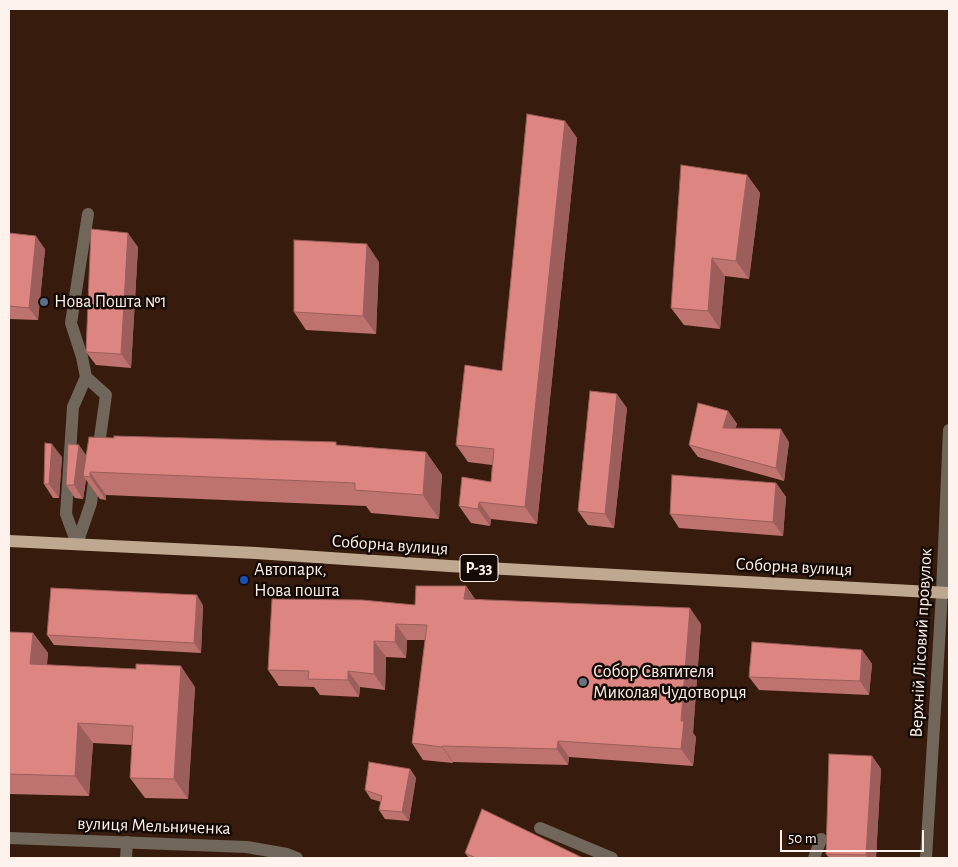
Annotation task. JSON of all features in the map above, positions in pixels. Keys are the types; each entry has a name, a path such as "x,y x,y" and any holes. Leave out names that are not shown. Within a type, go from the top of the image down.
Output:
{"main road":[{"name":"Соборна вулиця","path":"9,541 256,553 458,567 946,593"}],"street":[{"path":"77,544 66,514 73,407 86,377 72,323 88,214"},
{"path":"77,544 91,503 106,395 86,377"},
{"name":"Верхній Лісовий провулок","path":"926,858 946,593 949,430"},
{"path":"540,828 612,858"},
{"name":"вулиця Мельниченка","path":"9,838 247,847 290,857"},
{"path":"814,858 821,838"},
{"path":"126,858 128,842"}],"building":[{"path":"527,114 565,121 525,507 479,502 478,509 459,506 462,477 491,482 494,449 456,445 465,365 502,371"},
{"path":"681,165 747,175 736,261 712,258 708,311 671,308"},
{"path":"91,229 128,233 121,354 86,352"},
{"path":"9,233 36,236 29,308 9,306"},
{"path":"294,240 367,244 363,316 294,312"},
{"path":"590,391 617,394 605,514 578,511"},
{"path":"698,403 728,411 723,428 781,429 776,468 689,445"},
{"path":"114,436 336,442 336,445 426,452 423,495 355,490 355,483 90,472 90,477 83,476 89,437 114,438"},
{"path":"45,443 52,444 49,484 44,484"},
{"path":"68,444 79,445 74,485 66,485"},
{"path":"672,475 776,483 773,522 670,514"},
{"path":"416,586 466,586 464,599 690,608 681,721 684,721 681,749 558,741 557,749 442,747 412,743 427,625 396,624 395,642 374,641 374,674 348,671 348,680 308,679 309,671 268,670 272,599 362,600 415,605"},
{"path":"51,588 197,595 194,643 47,635"},
{"path":"9,632 33,633 30,664 136,669 136,664 181,666 174,779 130,778 133,726 78,723 75,776 9,774"},
{"path":"752,642 862,650 860,681 749,677"},
{"path":"829,754 872,756 866,855 826,854"},
{"path":"369,762 410,769 402,812 379,810 382,796 365,790"},
{"path":"482,809 583,858 476,858 465,853"}],"place":[{"name":"Нова Пошта №1","path":"44,302"},
{"name":"Автопарк, Нова пошта","path":"244,580"},
{"name":"Собор Святителя Миколая Чудотворця","path":"583,682"}]}
